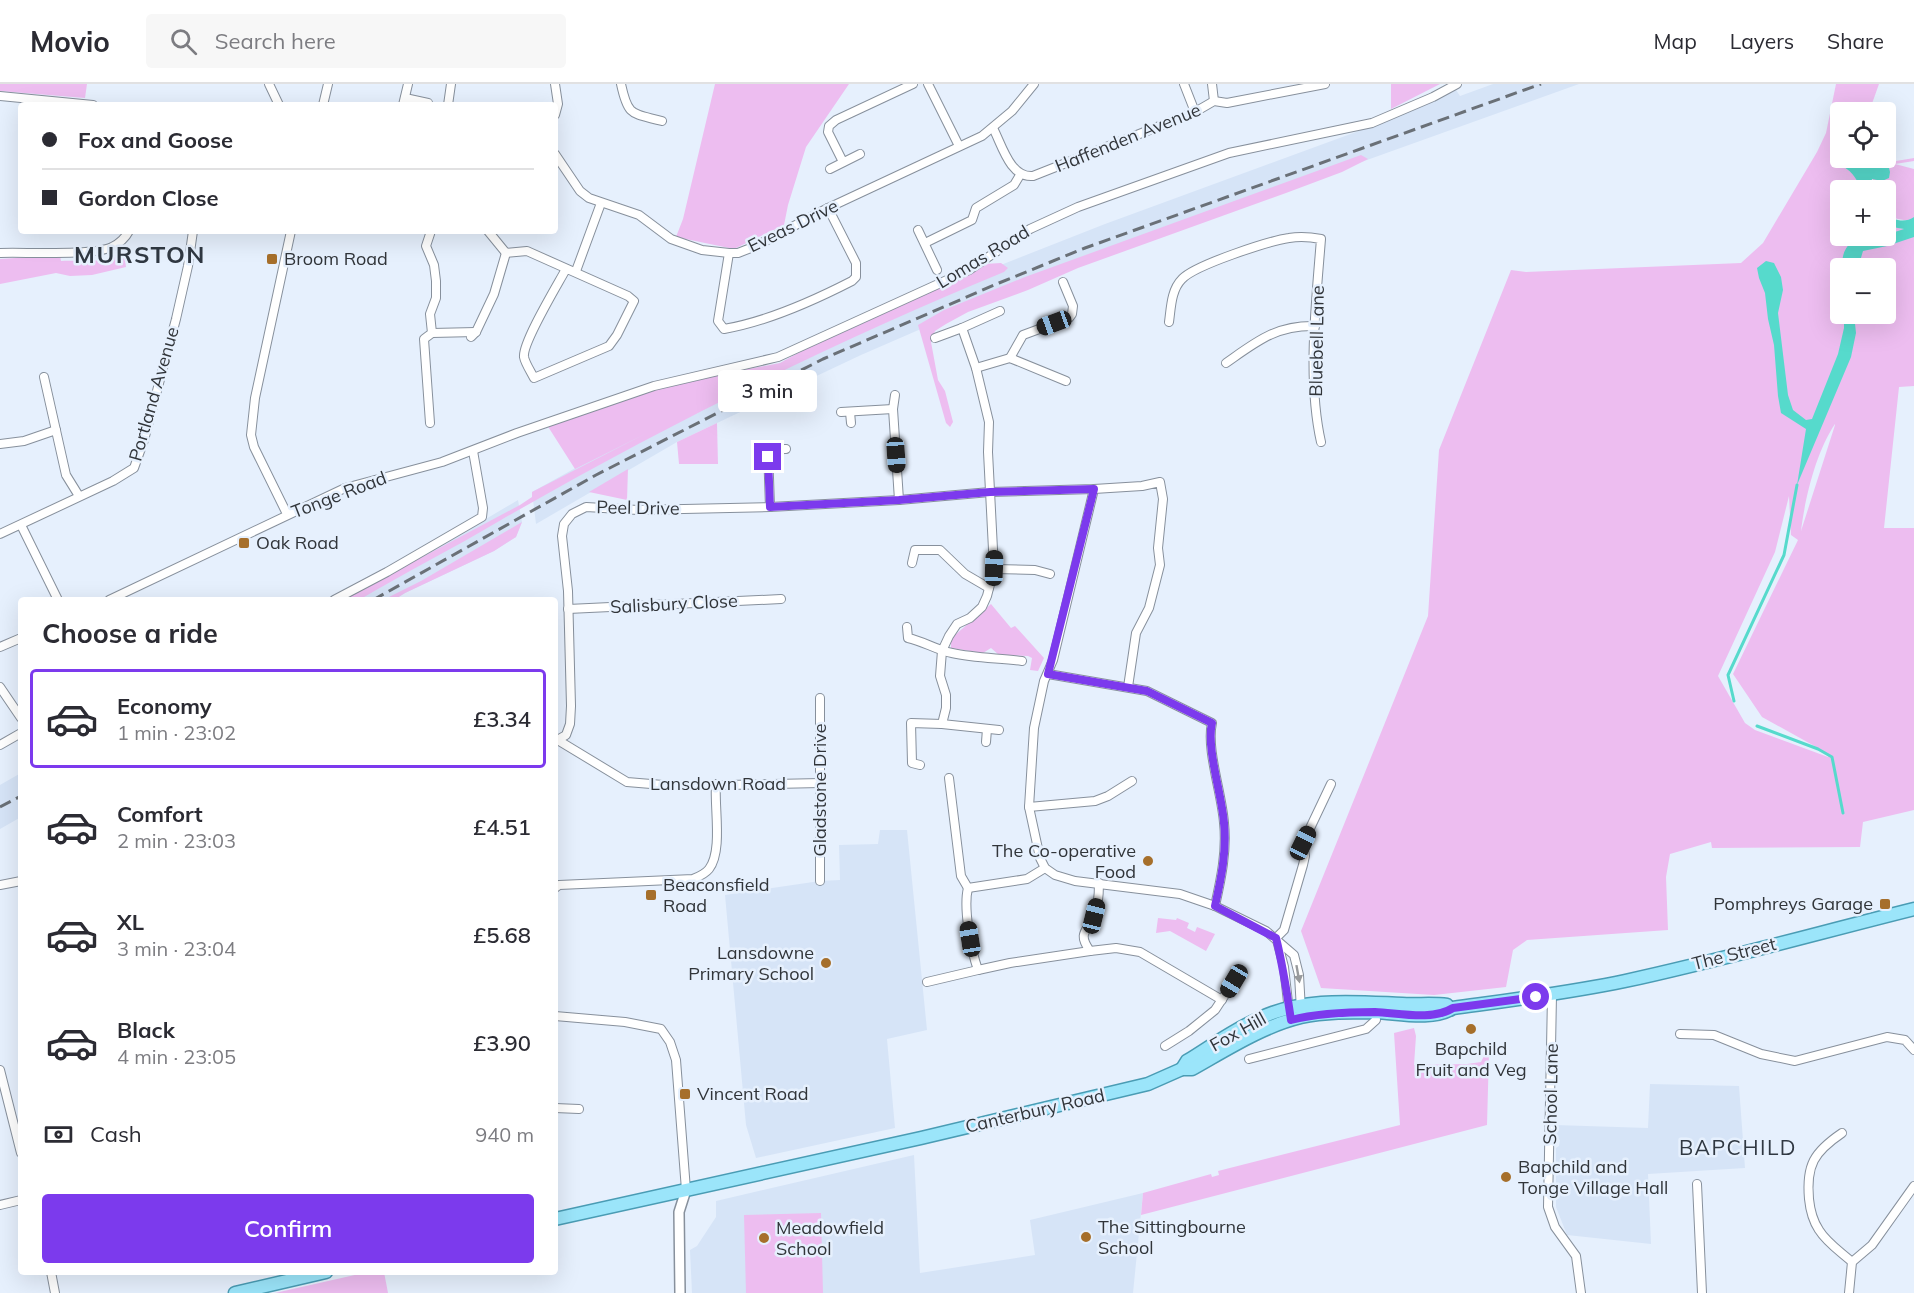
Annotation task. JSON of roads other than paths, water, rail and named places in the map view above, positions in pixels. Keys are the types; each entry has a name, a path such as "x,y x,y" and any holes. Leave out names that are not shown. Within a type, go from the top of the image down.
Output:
{"main road":[{"name":"The Street","path":"1552,995 1700,963 1914,909"},
{"name":"Fox Hill","path":"1148,1084 1182,1069 1192,1069 1296,1013 1445,1005 1453,1008 1552,995"},
{"name":"Canterbury Road","path":"686,1190 849,1152 921,1138 1148,1084"},
{"path":"558,1218 686,1190"},
{"path":"235,1293 313,1275"}],"street":[{"path":"269,84 275,102"},
{"path":"323,102 328,84"},
{"path":"404,102 408,84"},
{"path":"448,102 451,84"},
{"path":"555,84 558,102"},
{"path":"621,84 625,105 633,114 662,121"},
{"path":"843,162 828,132 829,126 836,120 913,84"},
{"path":"928,84 959,146"},
{"name":"Eveas Drive","path":"558,158 580,191 602,203 639,215 670,239 702,250 738,253 993,128 1012,111 1034,84"},
{"path":"1184,84 1195,112"},
{"path":"1212,84 1214,101"},
{"name":"Haffenden Avenue","path":"1020,175 1033,177 1195,112 1214,101 1227,103 1325,84"},
{"name":"Lomas Road","path":"510,436 654,386 778,357 969,270 1030,229 1078,207 1229,153 1372,123 1433,97 1457,84"},
{"path":"0,96 62,102"},
{"path":"925,243 972,220 976,208 1014,185 1020,175 993,128"},
{"path":"830,169 860,154"},
{"path":"576,272 602,203"},
{"path":"729,254 718,321 724,329 744,325 818,298 856,277 856,264 828,208"},
{"path":"918,230 937,270"},
{"path":"0,253 70,252 111,248 127,234"},
{"name":"Portland Avenue","path":"0,534 134,468 144,440 176,319 193,234"},
{"path":"287,514 258,456 251,435 255,398 290,234"},
{"path":"430,234 426,246 434,265 436,281 436,298 430,314 432,333"},
{"path":"490,234 506,253"},
{"name":"Bluebell Lane","path":"1169,322 1176,287 1191,272 1269,243 1289,238 1321,239 1315,326 1316,423 1321,442"},
{"path":"506,253 527,251 628,296 634,301 609,346 534,378 524,357 525,350 566,269"},
{"path":"430,423 424,339 432,333 473,334 494,294 506,253"},
{"path":"1010,358 1023,335 1072,315 1073,306 1064,282"},
{"path":"935,338 1000,311"},
{"path":"1226,363 1264,336 1287,327 1315,326"},
{"path":"942,724 946,695 940,676 942,651 957,624 970,618 982,607 994,568 989,422 976,368 962,328"},
{"path":"976,368 1010,358 1066,381"},
{"path":"44,377 66,475 78,496"},
{"path":"895,395 893,409 899,500"},
{"path":"851,423 845,412 893,409"},
{"path":"0,444 24,441 56,430"},
{"name":"Tonge Road","path":"115,597 345,488 473,451 510,436"},
{"path":"768,449 770,507"},
{"path":"756,450 786,449"},
{"path":"340,597 482,516 483,508 473,451"},
{"name":"Peel Drive","path":"558,739 566,735 570,724 568,609 562,536 564,524 572,514 586,507 638,510 770,507 990,492 1142,486 1160,482 1163,499 1158,548 1160,565 1149,608 1136,633 1128,687"},
{"path":"1094,489 1034,728 1029,807 1040,858 1045,868 1054,875 1075,881 1180,894 1215,906 1276,938 1294,955 1299,975 1296,1013"},
{"path":"21,525 57,597"},
{"path":"912,563 915,550 940,550 965,574 989,588"},
{"path":"994,568 1035,570 1050,574"},
{"name":"Salisbury Close","path":"568,609 781,599"},
{"path":"907,627 908,638 924,642 942,651 1022,661"},
{"path":"0,647 18,639"},
{"path":"1048,674 1147,691 1212,723 1210,742 1225,825 1222,872 1215,906"},
{"path":"0,687 18,714"},
{"name":"Gladstone Drive","path":"820,698 820,881"},
{"path":"920,765 912,763 911,723 999,730"},
{"path":"986,742 987,729"},
{"path":"0,745 18,735"},
{"name":"Lansdown Road","path":"558,740 627,782 675,786 821,783"},
{"path":"949,778 961,876 968,888 968,923 978,970"},
{"path":"1029,807 1095,801 1132,781"},
{"path":"558,886 693,879 701,876 709,869 715,854 716,784"},
{"path":"1276,938 1284,930 1303,865 1305,856 1303,843 1331,784"},
{"path":"968,888 1028,879 1045,868"},
{"path":"0,885 18,882"},
{"path":"1090,951 1085,944 1084,934 1094,916 1099,883"},
{"path":"1276,938 1296,1013"},
{"path":"927,982 1010,963 1116,948 1140,952 1222,1000"},
{"path":"1165,1046 1206,1019 1215,1010 1234,981"},
{"name":"School Lane","path":"1552,995 1548,1207 1555,1227 1576,1256 1581,1293"},
{"name":"Fox Hill","path":"1249,1059 1366,1029 1376,1020 1374,1008"},
{"path":"558,1016 625,1022 661,1029 670,1042 676,1060 686,1190 679,1212 680,1293"},
{"path":"1680,1034 1714,1035 1761,1054 1795,1061 1887,1037 1905,1040 1914,1050"},
{"path":"0,1070 18,1141"},
{"path":"558,1108 579,1109"},
{"path":"1842,1133 1821,1149 1811,1164 1808,1182 1810,1208 1817,1228 1827,1241 1852,1262"},
{"path":"1696,1184 1701,1293"},
{"path":"1849,1293 1852,1262 1872,1245 1914,1187"},
{"path":"0,1205 18,1201"},
{"path":"52,1275 55,1293"}],"waterway":[{"path":"1734,701 1728,675 1784,555 1797,485"},
{"path":"1757,726 1818,749 1832,757 1843,813"}],"railway":[{"path":"378,597 596,475 823,359 1085,248 1541,84"},
{"path":"0,807 18,798"}],"place":[{"name":"Broom Road","path":"272,259"},
{"name":"Oak Road","path":"244,543"},
{"name":"The Co-operative Food","path":"1148,861"},
{"name":"Beaconsfield Road","path":"651,895"},
{"name":"Pomphreys Garage","path":"1885,904"},
{"name":"Lansdowne Primary School","path":"826,963"},
{"name":"Bapchild Fruit and Veg","path":"1471,1029"},
{"name":"Vincent Road","path":"685,1094"},
{"name":"Bapchild and Tonge Village Hall","path":"1506,1177"},
{"name":"The Sittingbourne School","path":"1086,1237"},
{"name":"Meadowfield School","path":"764,1238"}],"district":[{"name":"MURSTON","path":"140,255"},
{"name":"BAPCHILD","path":"1738,1148"}]}
